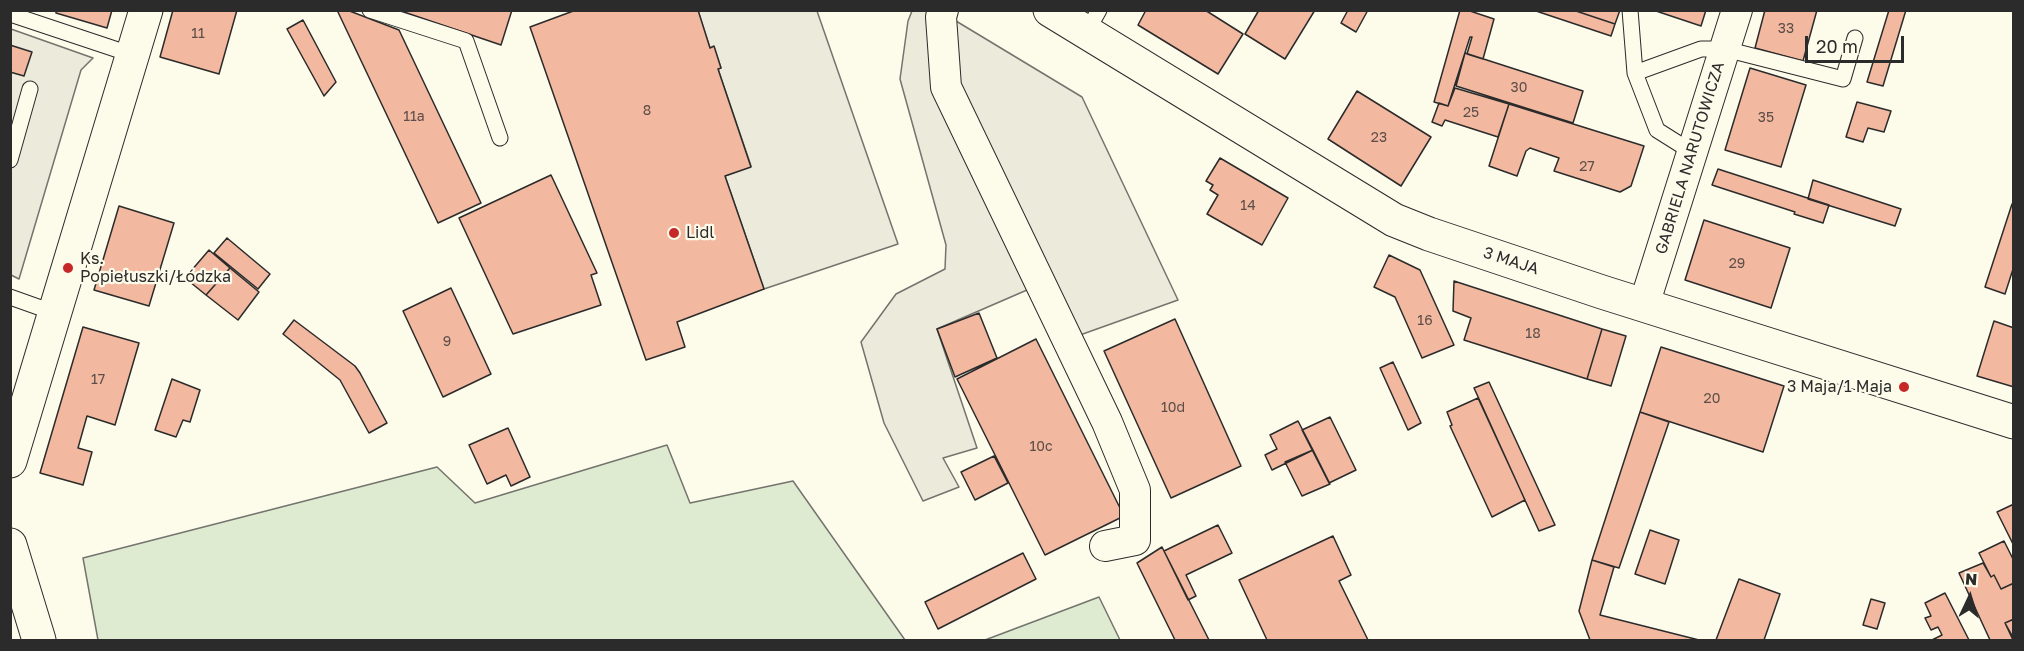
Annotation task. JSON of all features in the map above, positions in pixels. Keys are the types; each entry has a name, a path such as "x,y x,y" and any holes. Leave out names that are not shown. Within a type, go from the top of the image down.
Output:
{"main road":[{"path":"10,461 146,10"},
{"name":"3 MAJA","path":"1050,10 1093,22 1394,219 1429,234 2013,422"},
{"path":"10,545 39,640"}],"street":[{"path":"943,10 941,17 946,87 1107,422 1136,490 1135,540 1105,546"},
{"name":"GABRIELA NARUTOWICZA","path":"1644,305 1737,10"}],"lane":[{"path":"370,10 466,41 500,138"},
{"path":"1630,10 1635,73 1657,130 1692,152"},
{"path":"10,14 133,55"},
{"path":"1635,73 1701,49 1725,49 1843,80 1855,38"},
{"path":"10,160 30,89"},
{"path":"10,297 56,314"}],"green space":[{"path":"667,445 690,503 793,481 905,640 98,640 83,558 437,467 475,503"},
{"path":"1099,597 1120,640 985,640"}],"shaded area":[{"path":"698,11 817,11 898,244 764,289 725,176 751,166 718,69 721,68 714,47 710,48"},
{"path":"912,11 936,11 939,93 1027,290 937,329 977,448 943,458 959,487 923,501 884,423 861,342 896,294 945,269 946,245 900,79 908,21"},
{"path":"956,21 1082,97 1178,300 1080,335 961,90"},
{"path":"11,29 93,58 81,70 19,279 11,275"}],"building":[{"path":"56,10 112,10 107,28 56,13"},
{"path":"173,10 237,10 219,74 160,57"},
{"path":"337,10 347,10 399,30 481,203 438,223"},
{"path":"398,10 512,10 501,45"},
{"name":"Lidl","path":"576,10 698,10 710,48 714,46 721,68 718,69 751,167 725,176 764,289 677,322 685,347 646,360 530,27"},
{"path":"1146,10 1205,10 1243,34 1218,74 1138,25"},
{"path":"1259,10 1315,10 1285,59 1245,34"},
{"path":"1348,10 1368,10 1356,32 1341,23"},
{"path":"1460,10 1494,19 1483,59 1467,54 1472,37 1470,37 1448,106 1434,102"},
{"path":"1533,10 1573,10 1615,24 1611,36"},
{"path":"1573,10 1620,10 1615,24"},
{"path":"1653,10 1706,10 1701,26"},
{"path":"1765,10 1817,10 1803,61 1755,48"},
{"path":"1889,10 1906,10 1883,86 1867,82"},
{"path":"303,20 336,82 324,96 287,29"},
{"path":"10,45 32,52 24,76 10,72"},
{"path":"1465,53 1583,91 1573,123 1456,86"},
{"path":"1750,68 1806,85 1781,167 1725,150"},
{"path":"1455,88 1509,104 1498,137 1445,120 1442,126 1432,122 1439,103 1448,106"},
{"path":"1357,91 1431,137 1401,186 1328,139"},
{"path":"1857,102 1891,111 1884,132 1868,128 1863,142 1846,137"},
{"path":"1509,104 1644,146 1631,186 1620,192 1554,171 1559,158 1530,148 1526,151 1517,176 1489,166"},
{"path":"1220,158 1288,198 1262,245 1207,214 1218,195 1210,190 1213,185 1206,181"},
{"path":"1718,169 1829,205 1823,223 1712,185"},
{"path":"551,175 597,273 591,275 601,305 513,334 459,218"},
{"path":"1813,180 1901,209 1895,226 1808,199"},
{"path":"2012,204 2014,205 2014,266 2005,294 1985,287"},
{"path":"119,206 174,223 149,306 94,290"},
{"path":"1704,220 1790,248 1771,308 1685,280"},
{"path":"227,238 270,274 258,289 214,253"},
{"path":"209,250 230,268 206,295 185,278"},
{"path":"1389,255 1420,270 1454,345 1422,358 1395,297 1374,287"},
{"path":"230,268 259,292 238,320 206,295"},
{"path":"1454,281 1602,329 1587,379 1464,340 1471,318 1453,311"},
{"path":"451,288 491,374 443,397 403,311"},
{"path":"979,313 997,358 955,377 937,329"},
{"path":"1175,319 1241,466 1171,498 1104,351"},
{"path":"294,320 355,366 387,423 369,433 340,380 283,334"},
{"path":"1994,321 2014,328 2014,387 1977,376"},
{"path":"83,327 139,343 115,425 87,416 78,448 92,452 83,485 40,473"},
{"path":"1602,329 1626,336 1611,386 1587,379"},
{"path":"1036,339 1124,516 1045,555 957,379"},
{"path":"1661,347 1784,386 1763,452 1640,412"},
{"path":"1393,362 1421,423 1408,430 1380,368"},
{"path":"172,379 200,390 190,422 183,420 176,437 155,430"},
{"path":"1489,382 1555,525 1539,531 1474,388"},
{"path":"1478,398 1525,500 1492,517 1450,426 1452,425 1447,412"},
{"path":"1640,412 1669,422 1619,568 1592,560"},
{"path":"1330,417 1356,470 1329,483 1302,430"},
{"path":"1298,421 1313,450 1272,470 1265,455 1277,449 1270,435"},
{"path":"508,428 530,477 511,486 506,475 487,484 469,445"},
{"path":"1313,450 1330,484 1302,496 1285,462"},
{"path":"994,456 1008,483 975,500 961,472"},
{"path":"2014,504 2014,546 1997,512"},
{"path":"1218,525 1232,553 1186,575 1196,596 1188,600 1164,551"},
{"path":"1650,530 1679,540 1665,584 1635,574"},
{"path":"1333,536 1351,575 1339,581 1368,640 1267,640 1239,580"},
{"path":"2004,541 2014,561 2014,583 2001,589 1994,575 1991,577 1979,553"},
{"path":"1162,547 1209,640 1175,640 1137,563"},
{"path":"1023,553 1036,579 938,629 925,602"},
{"path":"1592,560 1614,567 1600,615 1699,640 1590,640 1579,611"},
{"path":"1983,563 1991,577 1994,575 2001,589 2014,583 2014,619 2005,623 2013,640 1990,640 1959,573"},
{"path":"1739,579 1780,594 1764,640 1716,640"},
{"path":"1945,593 1969,640 1932,640 1942,635 1938,627 1931,630 1925,618 1931,616 1925,603"},
{"path":"1871,599 1885,603 1877,629 1863,625"},
{"path":"2014,619 2014,639 2005,623"}],"place":[{"name":"Lidl","path":"674,233"},
{"name":"Ks. Popiełuszki/Łódzka","path":"68,268"},
{"name":"3 Maja/1 Maja","path":"1904,387"}]}
